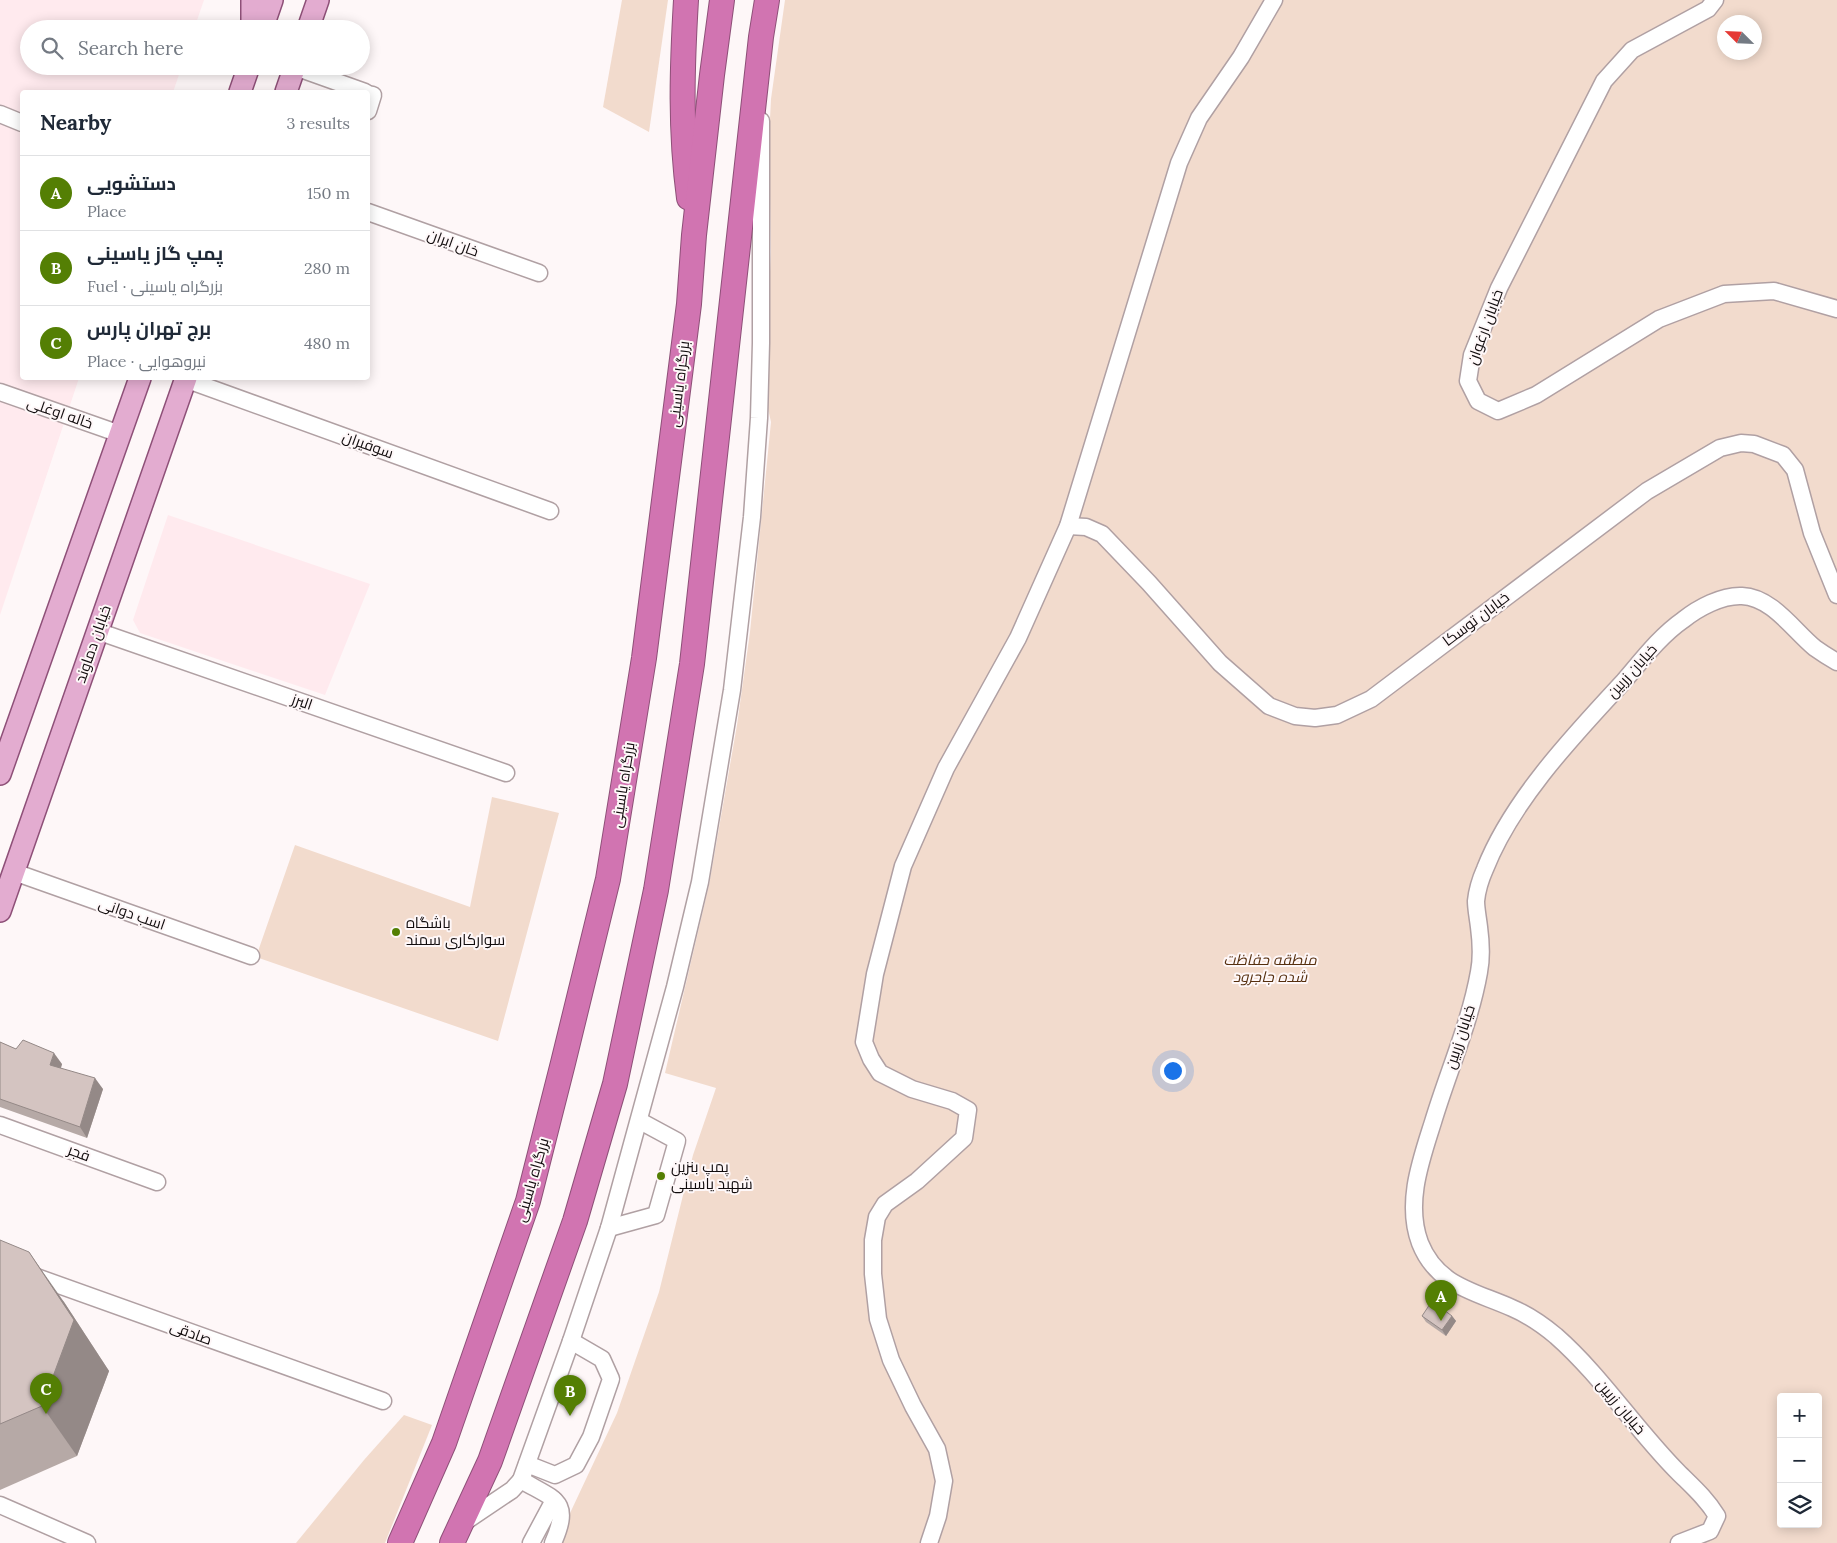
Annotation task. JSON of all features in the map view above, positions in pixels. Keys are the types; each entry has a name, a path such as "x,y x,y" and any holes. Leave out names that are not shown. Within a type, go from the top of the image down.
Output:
{"highway":[{"path":"686,0 682,121 685,167 694,235"},
{"name":"بزرگراه یاسینی","path":"400,1543 444,1443 528,1200 564,1063 608,879 645,648 689,304 694,235 722,0"},
{"path":"457,1534 490,1461 575,1221 615,1084 656,890 692,664 761,37 767,0"}],"main road":[{"path":"252,0 252,20"},
{"path":"265,20 272,0"},
{"path":"311,20 318,0"},
{"path":"241,90 247,75"},
{"path":"287,90 292,75"},
{"path":"0,774 139,380"},
{"name":"خیابان دماوند","path":"0,911 185,380"}],"street":[{"path":"929,1543 938,1516 944,1481 937,1449 890,1360 878,1320 873,1274 873,1240 877,1217 886,1204 917,1181 964,1138 968,1110 952,1101 912,1089 880,1073 871,1059 864,1042 876,974 903,866 946,768 1018,638 1068,526 1179,163 1199,118 1242,57 1274,0"},
{"name":"خیابان ارغوان","path":"1715,0 1708,9 1632,50 1604,81 1499,288 1472,355 1468,381 1478,401 1498,411 1536,396 1660,319 1724,294 1774,291 1837,309"},
{"path":"457,1534 512,1490 524,1472 609,1228 675,987 700,882 732,690 752,517 759,418 761,334 761,37"},
{"path":"317,75 358,90"},
{"path":"370,95 373,96 370,105"},
{"path":"0,114 20,121"},
{"name":"خان ایران","path":"370,213 539,273"},
{"name":"سوفیران","path":"191,380 550,511"},
{"name":"خاله اوغلی","path":"0,392 120,434"},
{"name":"خیابان توسکا","path":"1068,526 1086,527 1102,534 1149,583 1220,663 1269,706 1295,716 1315,718 1338,715 1371,699 1647,491 1720,448 1734,444 1754,444 1771,449 1783,455 1795,470 1812,533 1837,595"},
{"name":"خیابان زربین","path":"1679,1543 1710,1531 1717,1516 1703,1496 1643,1433 1599,1379 1555,1335 1515,1309 1473,1293 1445,1279 1429,1263 1419,1240 1414,1218 1414,1195 1420,1162 1471,1006 1480,970 1482,946 1476,902 1484,871 1498,842 1524,799 1556,759 1658,642 1679,622 1696,610 1738,595 1752,597 1765,603 1816,648 1837,662"},
{"name":"البرز","path":"97,632 506,773"},
{"name":"اسب دوانی","path":"14,872 251,956"},
{"path":"609,1228 656,1215 667,1180 677,1141 640,1120"},
{"name":"فجر","path":"0,1125 157,1182"},
{"name":"صادقی","path":"0,1264 383,1401"},
{"path":"524,1472 555,1475 576,1465 591,1437 611,1379 602,1360 571,1341"},
{"path":"524,1472 562,1509 562,1519 552,1543"},
{"path":"531,1543 554,1500"},
{"path":"0,1505 87,1543"}],"shaded area":[{"path":"0,0 204,0 197,20 20,20 20,75 179,75 174,90 20,90 20,380 78,380 0,615"},
{"path":"168,515 370,584 325,695 140,633 133,620"}],"green space":[{"path":"622,0 668,0 649,132 603,107"},
{"name":"منطقه حفاظت شده جاجرود","path":"785,0 1837,0 1837,1543 556,1543 617,1413 659,1292 693,1155 716,1088 665,1073 709,885 737,725 750,632 771,422 764,391 771,252 769,139 771,99"},
{"name":"باشگاه سوارکاری سمند","path":"492,797 559,813 498,1041 256,957 295,845 470,907"},
{"path":"404,1415 432,1425 385,1543 296,1543 364,1460"}],"building":[{"path":"23,1040 54,1053 50,1065 95,1078 80,1127 0,1099 0,1042 16,1049"},
{"path":"0,1240 29,1252 74,1320 42,1406 0,1424"},
{"path":"1432,1301 1452,1316 1442,1330 1422,1316"}],"place":[{"name":"باشگاه سوارکاری سمند","path":"396,932"},
{"name":"پمپ بنزین شهید یاسینی","path":"661,1176"},
{"name":"دستشویی","path":"1441,1321"},
{"name":"برج تهران پارس","path":"46,1414"},
{"name":"پمپ گاز یاسینی","path":"570,1416"}]}
